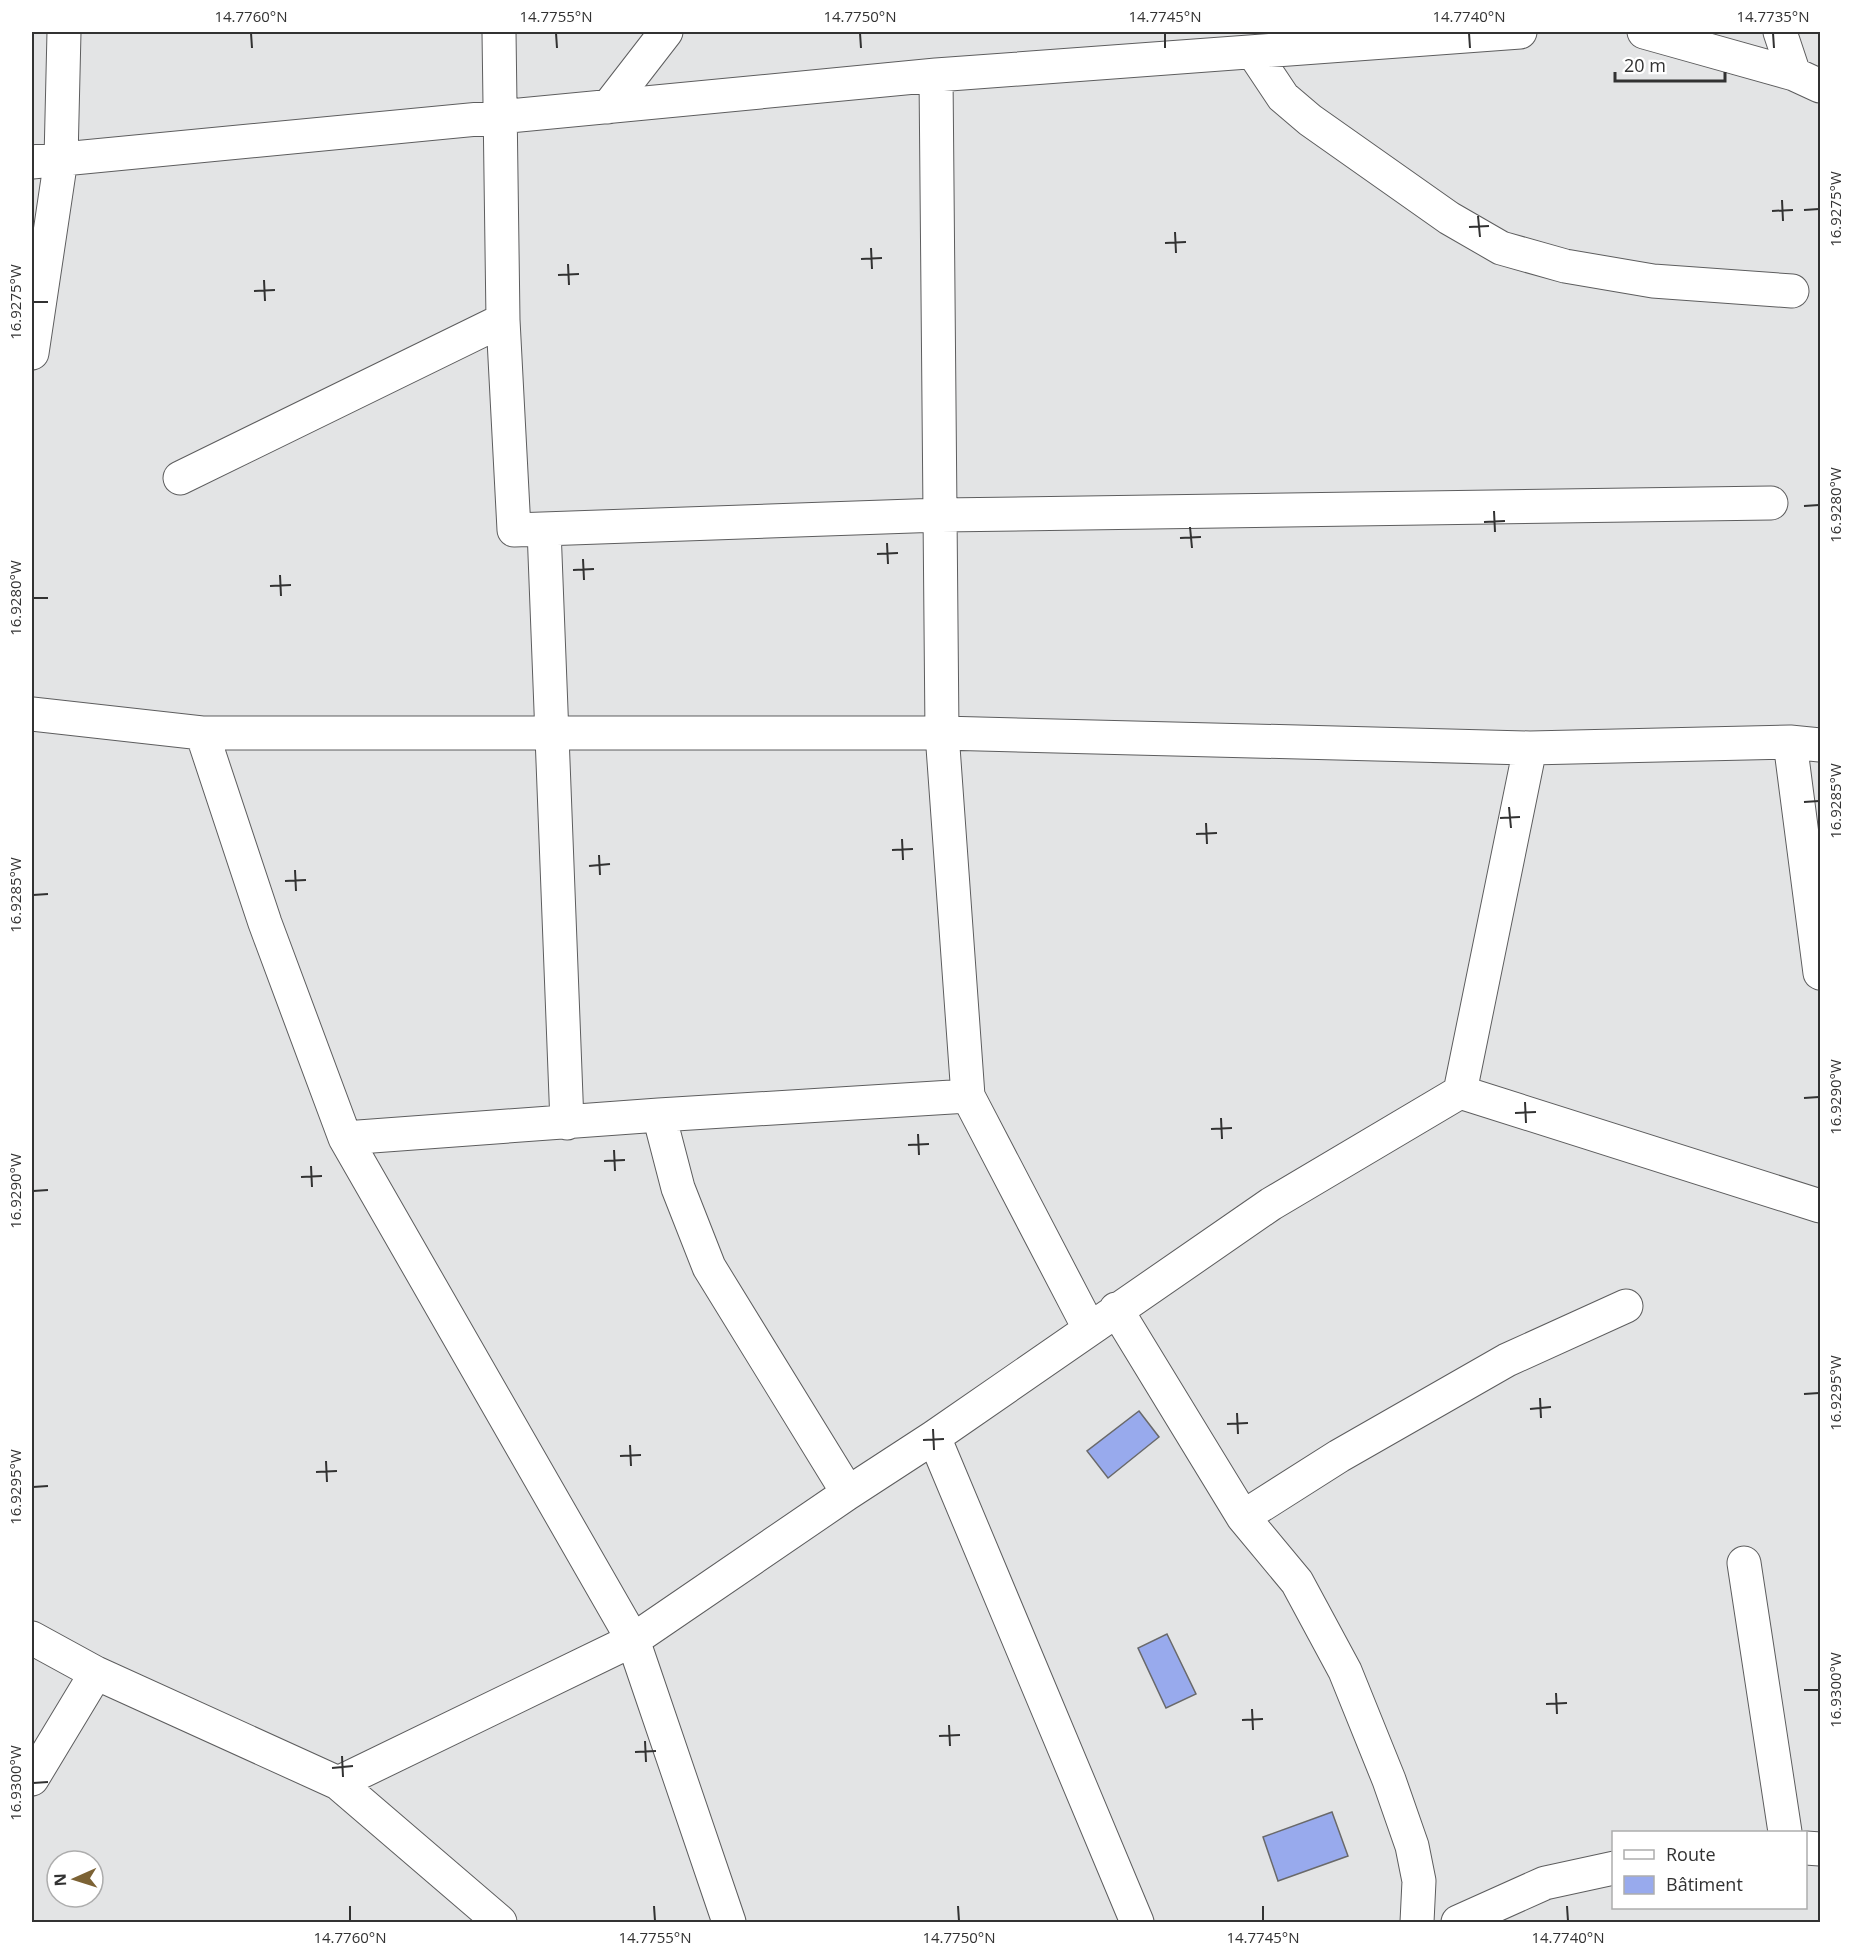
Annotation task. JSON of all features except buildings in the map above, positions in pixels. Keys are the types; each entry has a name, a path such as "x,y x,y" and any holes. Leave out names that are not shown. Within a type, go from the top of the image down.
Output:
{"street":[{"path":"32,353 46,160 64,32"},
{"path":"499,32 498,118 503,320 514,530 941,515 1770,503"},
{"path":"608,107 666,32"},
{"path":"46,160 936,75 1252,52 1366,37 1520,32"},
{"path":"1644,32 1807,80"},
{"path":"1780,32 1807,80"},
{"path":"1252,52 1283,97 1310,120 1449,218 1501,248 1564,267 1653,281 1792,291"},
{"path":"936,75 942,733 968,1096 1089,1328"},
{"path":"180,478 503,320"},
{"path":"544,529 567,1123"},
{"path":"32,714 202,733 942,733 1530,748 1805,743 1821,973"},
{"path":"202,733 265,923 345,1138 633,1640 729,1923"},
{"path":"338,1783 633,1640 934,1437 1271,1204 1460,1092 1530,748"},
{"path":"1460,1092 1821,1206"},
{"path":"345,1138 659,1115 968,1096"},
{"path":"659,1115 678,1188 709,1267 848,1493"},
{"path":"1243,1517 1339,1456 1507,1360 1626,1306"},
{"path":"1116,1309 1243,1517 1297,1582 1345,1671 1389,1780 1412,1846 1419,1881 1417,1923"},
{"path":"934,1437 1137,1923"},
{"path":"1744,1563 1785,1831"},
{"path":"32,1638 96,1673 338,1783 500,1923"},
{"path":"32,1779 96,1673"},
{"path":"1458,1923 1545,1883 1612,1868"}]}
